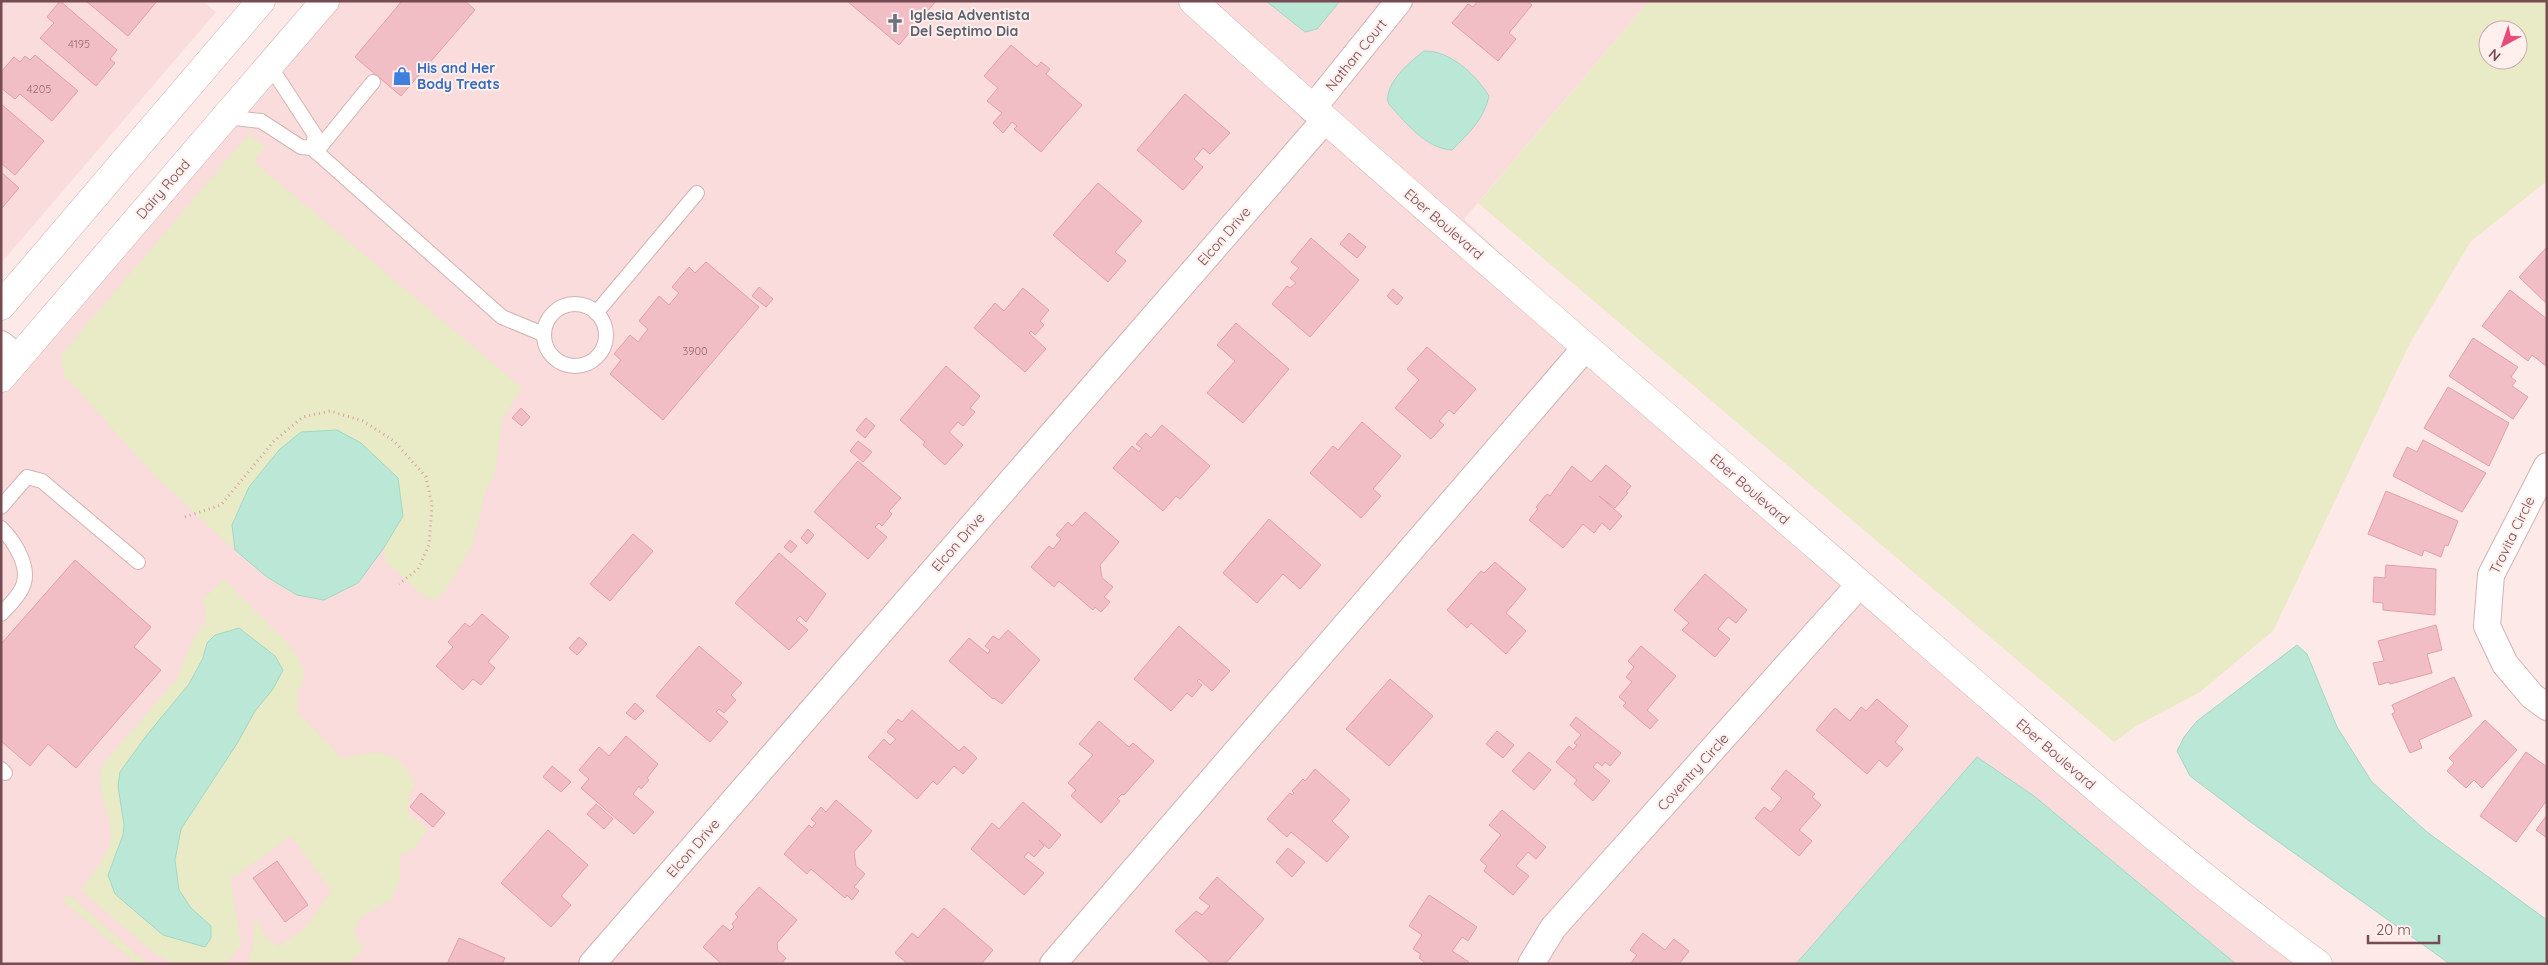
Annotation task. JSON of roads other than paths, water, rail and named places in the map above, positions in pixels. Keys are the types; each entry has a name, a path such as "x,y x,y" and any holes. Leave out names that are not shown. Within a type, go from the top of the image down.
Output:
{"street":[{"path":"1,306 261,1"},
{"name":"Dairy Road","path":"7,360 226,116 325,1"},
{"name":"Eber Boulevard","path":"1193,1 1318,115 2105,797 2318,964"},
{"name":"Nathan Court","path":"1318,115 1399,1"},
{"name":"Elcon Drive","path":"592,964 1318,115"},
{"path":"1053,964 1586,347"},
{"name":"Trovita Circle","path":"2547,466 2491,575 2487,626 2504,664 2532,696 2547,707"},
{"name":"Coventry Circle","path":"1531,964 1553,928 1860,584"}],"lane":[{"path":"270,66 315,135 314,150"},
{"path":"314,150 373,82"},
{"path":"226,116 261,120 301,147 314,150 502,317 544,334"},
{"path":"596,313 697,193"},
{"path":"579,304 596,313 603,322 606,332 605,343 595,360 586,365 571,366 557,361 550,354 544,334 551,315 559,308 579,304"},
{"path":"1,507 27,477 42,482 138,562"},
{"path":"1,528 11,538 25,566 22,589 1,614"}],"place":[{"name":"Iglesia Adventista Del Septimo Dia","path":"895,23"},
{"name":"His and Her Body Treats","path":"402,76"}]}
